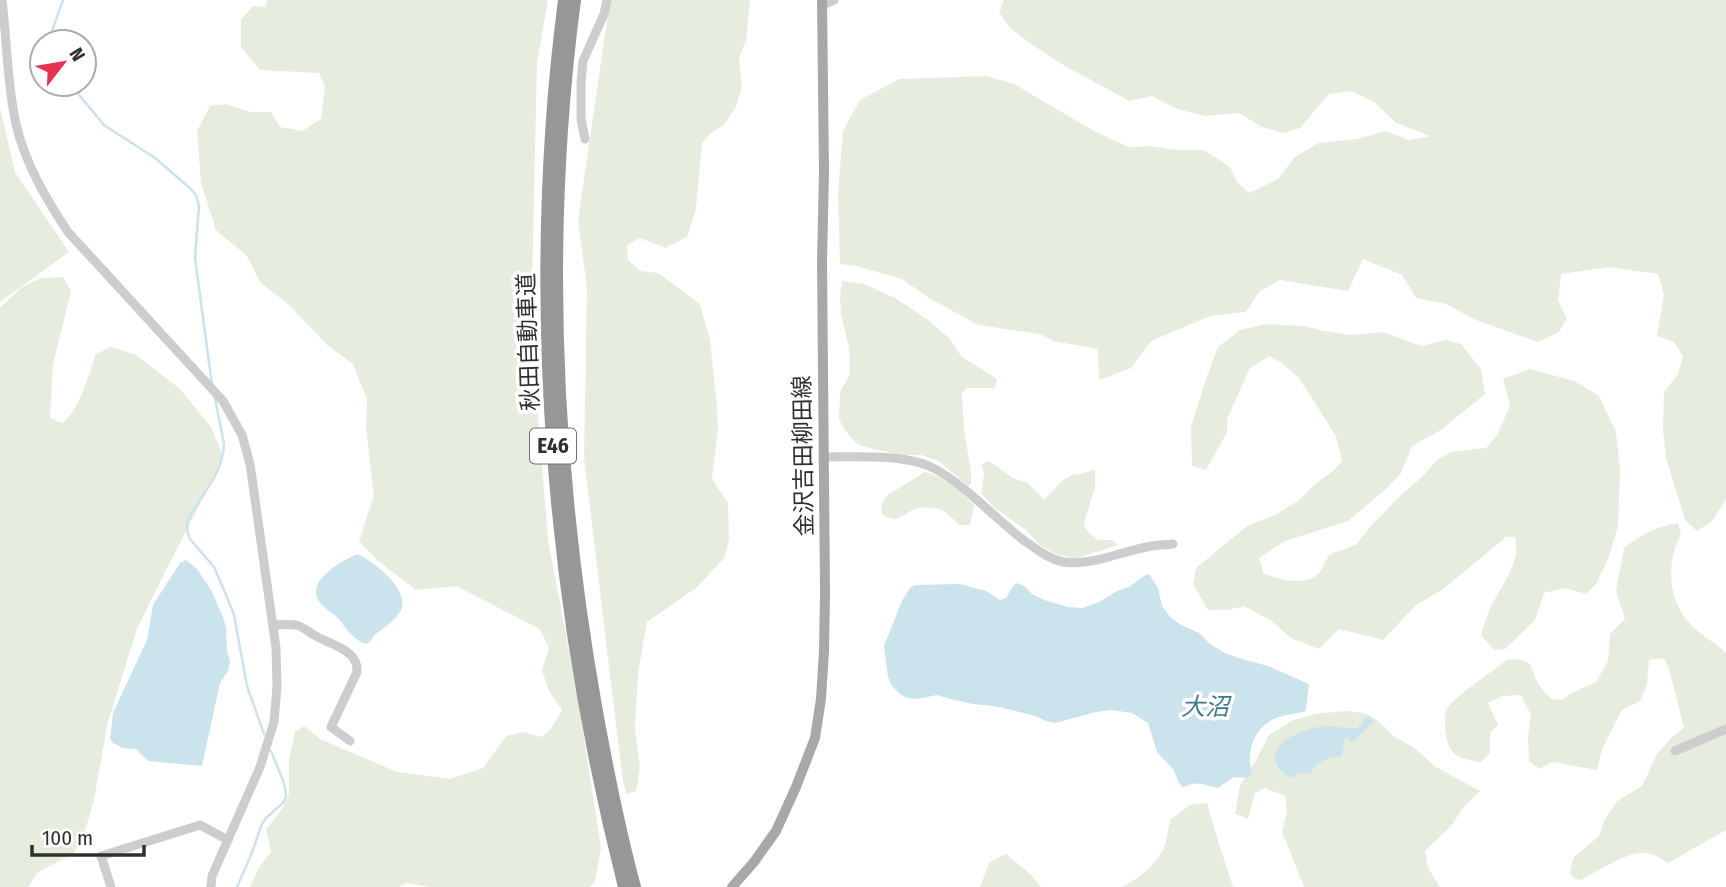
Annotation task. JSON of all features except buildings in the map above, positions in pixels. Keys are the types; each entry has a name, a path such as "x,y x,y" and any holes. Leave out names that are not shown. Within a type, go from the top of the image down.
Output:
{"highway":[{"name":"秋田自動車道","path":"564,0 551,131 546,285 553,449 569,603 580,677 607,818 624,887"},
{"name":"秋田自動車道","path":"575,0 565,80 558,208 557,285 564,449 579,601 615,802 635,887"}],"main road":[{"name":"金沢吉田柳田線","path":"732,887 776,831 815,738 821,699 824,651 822,3"}],"street":[{"path":"2,0 16,125 40,187 68,232 223,401 242,435 250,464 276,648 274,722 260,766 212,876 211,887"},
{"path":"585,139 581,119 583,61 604,14 607,0"},
{"path":"822,3 834,0"},
{"path":"823,457 873,457 908,460 929,466 950,479 1015,534 1044,555 1060,561 1074,563 1173,544"},
{"path":"273,625 301,627 343,649 355,661 357,672 331,727 349,741"},
{"path":"1675,751 1726,729"},
{"path":"111,887 101,856 200,825 228,840"}],"green space":[{"path":"267,0 548,0 537,63 531,330 548,539 578,698 601,848 595,882 589,887 430,887 407,883 399,887 250,887 260,866 271,852 266,829 283,808 289,793 289,760 295,732 304,726 320,739 397,772 450,779 483,768 506,736 523,732 541,737 551,729 562,710 549,691 542,670 549,648 540,629 456,586 416,590 377,560 359,541 374,496 366,428 367,399 353,364 327,345 289,305 260,282 247,256 216,230 201,183 197,131 210,106 226,104 250,112 271,112 280,127 302,131 321,119 325,87 319,73 260,70 241,47 241,20 253,6 265,7"},
{"path":"610,0 750,0 746,40 739,58 742,87 736,106 724,125 712,132 702,143 696,209 687,237 665,248 640,238 627,245 628,260 641,271 658,273 700,304 710,340 717,406 718,429 712,479 728,503 729,539 725,557 696,588 647,622 638,673 635,730 640,768 636,791 627,794 623,783 584,458 587,287 578,221"},
{"path":"1004,0 1726,0 1726,499 1712,521 1697,531 1685,520 1666,458 1663,429 1664,392 1678,374 1683,356 1674,342 1657,336 1664,294 1658,274 1609,267 1561,274 1558,300 1567,319 1558,333 1538,342 1476,320 1446,304 1416,298 1402,275 1363,259 1348,291 1280,280 1259,292 1246,312 1210,316 1151,341 1131,368 1099,380 1098,349 1053,341 1040,334 978,325 929,298 902,279 840,264 838,193 843,131 860,100 899,79 986,76 1014,84 1094,131 1128,147 1204,150 1230,167 1237,182 1249,193 1278,179 1294,158 1318,143 1357,139 1386,131 1409,140 1430,136 1396,123 1374,102 1351,91 1329,94 1300,128 1283,133 1260,126 1239,113 1205,116 1177,109 1152,96 1129,101 1060,63 1010,28 999,12"},
{"path":"0,108 15,172 69,252 0,302"},
{"path":"63,277 71,291 53,365 50,418 62,423 68,418 83,392 96,354 111,347 136,355 179,388 211,427 223,456 137,629 108,722 94,800 84,834 74,853 37,873 28,887 0,887 0,308 22,287 41,278"},
{"path":"842,281 864,284 897,299 950,339 961,356 997,379 995,388 967,388 962,393 971,472 971,483 968,486 939,461 921,455 903,455 857,444 844,429 839,419 840,392 850,374 849,347 841,315"},
{"path":"1267,324 1303,326 1350,335 1383,332 1421,346 1446,340 1461,344 1481,369 1485,394 1441,430 1412,446 1401,473 1348,521 1285,541 1259,558 1264,574 1291,581 1312,578 1320,572 1330,554 1356,545 1370,527 1436,461 1451,452 1486,448 1497,435 1510,406 1503,379 1530,369 1574,381 1599,396 1616,432 1620,470 1618,526 1608,559 1596,584 1586,594 1565,588 1544,593 1535,620 1505,649 1494,650 1481,635 1489,612 1513,565 1515,537 1506,537 1442,590 1416,605 1383,640 1339,629 1319,649 1291,638 1270,620 1244,606 1228,610 1208,610 1193,584 1196,568 1247,526 1277,514 1299,500 1342,461 1336,436 1299,378 1269,356 1250,368 1227,419 1227,432 1206,470 1192,466 1191,427 1218,347 1240,330"},
{"path":"989,461 1013,478 1028,483 1044,500 1071,475 1095,469 1095,488 1084,522 1086,530 1098,540 1113,540 1118,545 1075,559 1056,554 1041,546 1026,530 996,509 981,494 984,473 981,465"},
{"path":"925,472 946,481 974,505 970,525 959,525 944,511 923,507 895,519 882,514 881,504 888,495"},
{"path":"1678,523 1681,534 1671,569 1678,605 1692,626 1726,653 1726,830 1668,863 1649,853 1635,854 1611,863 1581,880 1575,879 1570,874 1573,858 1599,836 1605,819 1617,801 1642,786 1657,754 1684,728 1664,658 1649,660 1647,685 1640,701 1622,710 1602,749 1597,770 1553,762 1539,769 1529,761 1531,715 1521,695 1503,696 1488,703 1498,725 1490,733 1490,753 1481,762 1457,756 1450,748 1445,713 1462,694 1508,659 1528,663 1540,686 1551,699 1562,700 1596,682 1608,661 1610,634 1625,619 1616,591 1624,548 1649,532"},
{"path":"1345,711 1364,713 1377,720 1436,767 1480,791 1463,808 1451,826 1425,851 1428,868 1440,887 1304,887 1282,832 1287,811 1285,796 1265,788 1255,793 1248,819 1235,814 1240,785 1269,735 1293,720"},
{"path":"1207,803 1233,887 1122,887 1146,871 1161,854 1170,820 1190,805"},
{"path":"1006,854 1041,887 980,887 989,863"}],"water":[{"path":"357,554 388,577 400,593 402,602 396,617 366,644 354,637 338,618 321,604 317,596 320,580 326,573"},
{"path":"186,560 197,569 211,590 223,617 230,661 228,671 220,683 202,766 148,761 136,749 123,748 110,739 113,713 147,640 153,605 180,563"},
{"name":"大沼","path":"1147,574 1158,588 1162,606 1171,618 1181,625 1199,633 1225,653 1268,666 1309,684 1304,712 1274,719 1264,725 1255,737 1249,778 1234,777 1218,788 1200,784 1183,787 1173,769 1157,752 1148,723 1132,713 1111,710 1055,723 1024,713 937,695 907,698 892,686 888,677 884,646 902,601 915,585 960,584 986,591 1000,600 1006,598 1017,583 1047,601 1082,608 1129,587"},
{"path":"1366,716 1373,720 1373,723 1351,742 1348,737 1345,738 1342,756 1319,763 1309,774 1298,773 1291,778 1278,767 1275,760 1276,751 1286,740 1309,729 1323,726 1356,728"}],"waterway":[{"path":"53,28 63,0"},
{"path":"82,98 104,125 155,158 196,195 199,206 195,258 212,385"},
{"path":"215,398 224,444 223,455 215,475 188,520 187,530 190,539 214,567 234,615 247,686 264,734"},
{"path":"237,887 262,824 284,802 286,796 284,783 271,751"}]}
